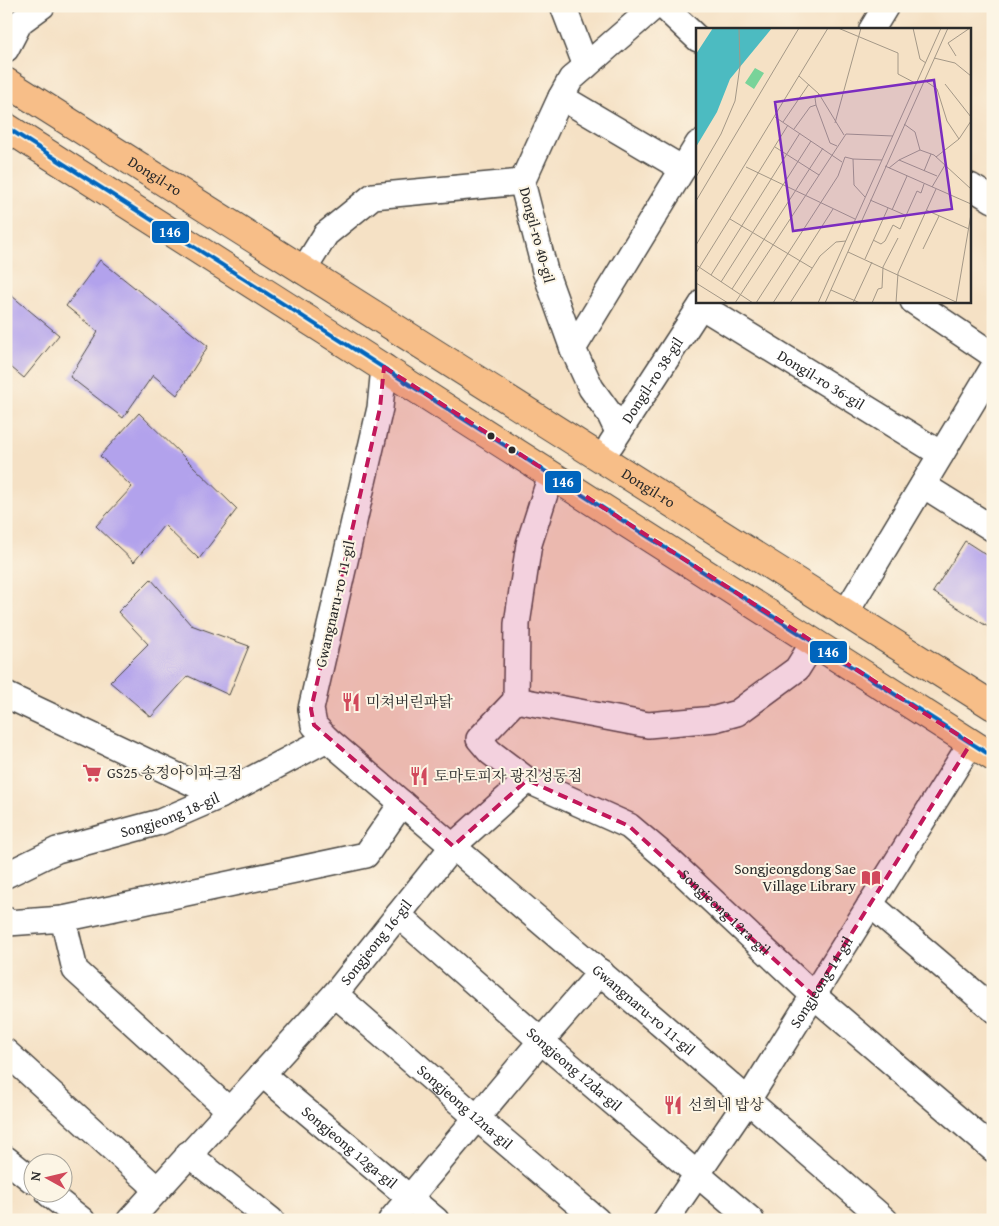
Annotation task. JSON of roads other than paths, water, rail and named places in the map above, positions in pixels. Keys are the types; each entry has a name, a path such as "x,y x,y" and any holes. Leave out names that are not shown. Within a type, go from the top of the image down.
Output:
{"main road":[{"name":"Dongil-ro","path":"6,82 302,271 993,706"},
{"path":"8,133 384,368 982,750"}],"street":[{"path":"6,49 20,22 42,6"},
{"path":"563,6 586,66"},
{"name":"Dongil-ro 40-gil","path":"618,432 609,413 591,388 573,349 545,271 522,182 571,79 655,6"},
{"path":"663,6 696,37"},
{"path":"873,28 886,6"},
{"path":"561,97 682,169"},
{"path":"573,349 696,147"},
{"path":"302,271 326,234 374,196 522,182"},
{"path":"914,302 993,355"},
{"name":"Dongil-ro 38-gil","path":"602,459 703,304"},
{"name":"Dongil-ro 36-gil","path":"703,304 941,454"},
{"name":"Gwangnaru-ro 11-gil","path":"384,368 380,408 311,709 314,725 327,739 601,972 885,1220"},
{"path":"845,614 993,368"},
{"path":"551,475 529,544 517,624 516,700 648,725 715,719 737,713 797,668 814,642"},
{"path":"923,485 993,529"},
{"path":"6,695 220,796"},
{"name":"Songjeong 12ra-gil","path":"516,700 479,739 490,752 527,780 628,826 668,859 813,995 993,1150"},
{"name":"Songjeong 18-gil","path":"6,875 57,850 160,822 220,796 327,739"},
{"name":"Songjeong 14-gil","path":"666,1220 748,1100 870,904 982,750"},
{"name":"Songjeong 16-gil","path":"130,1220 156,1189 335,994 453,846 527,780"},
{"path":"6,920 8,923 63,919 366,855 402,803"},
{"path":"870,904 993,1008"},
{"name":"Songjeong 12da-gil","path":"398,915 541,1041 751,1220"},
{"path":"63,919 75,970 229,1110"},
{"path":"391,1220 601,972"},
{"name":"Songjeong 12na-gil","path":"335,994 597,1220"},
{"path":"6,1052 156,1189"},
{"name":"Songjeong 12ga-gil","path":"262,1074 436,1220"},
{"path":"188,1154 271,1220"},
{"path":"6,1159 22,1172"},
{"path":"62,1204 82,1220"}],"place":[{"name":"미쳐버린파닭","path":"351,702"},
{"name":"GS25 송정아이파크점","path":"92,773"},
{"name":"토마토피자 광진성동점","path":"419,776"},
{"name":"Songjeongdong Sae Village Library","path":"871,878"},
{"name":"선희네 밥상","path":"673,1105"}]}
